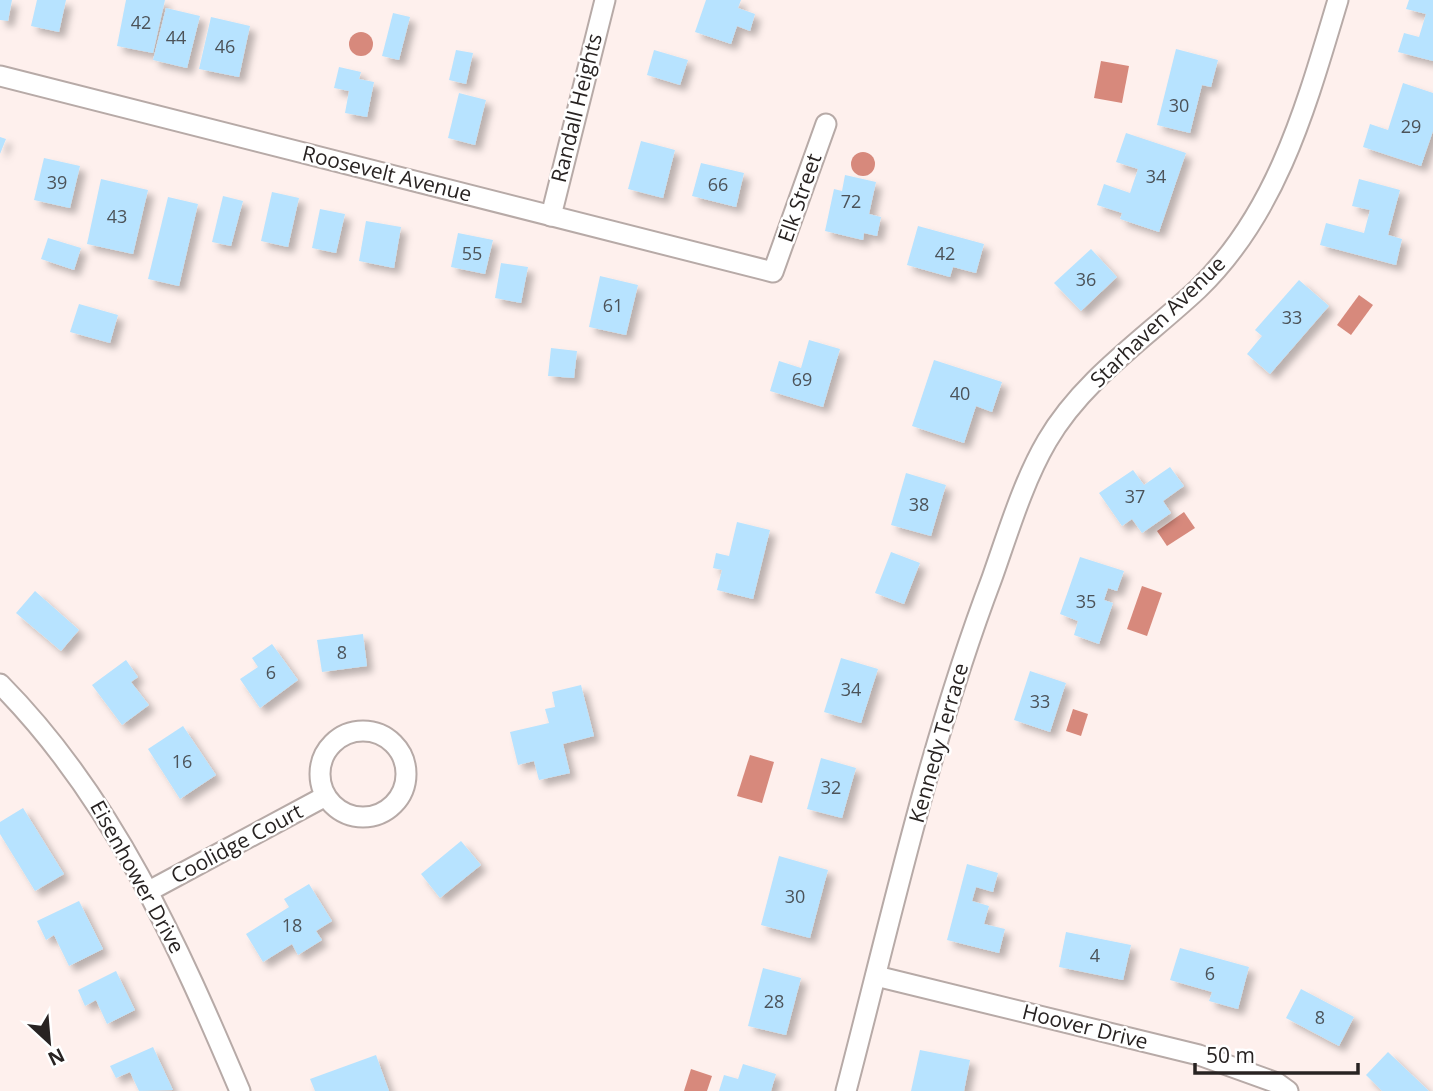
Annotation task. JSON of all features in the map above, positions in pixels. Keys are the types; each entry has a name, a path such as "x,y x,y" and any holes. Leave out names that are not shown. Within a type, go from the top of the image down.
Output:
{"street":[{"name":"Randall Heights","path":"551,215 605,0"},
{"name":"Starhaven Avenue","path":"1071,411 1142,336 1199,288 1248,231 1278,174 1308,97 1338,0"},
{"name":"Roosevelt Avenue","path":"0,76 773,272"},
{"name":"Elk Street","path":"773,272 825,124"},
{"name":"Kennedy Terrace","path":"846,1091 935,746 972,629 1047,441 1071,411"},
{"name":"Eisenhower Drive","path":"3,691 52,740 91,794 149,891 200,998 240,1091"},
{"name":"Coolidge Court","path":"355,732 382,735 402,755 406,783 392,807 379,815 365,818 351,816 324,797 320,773 323,759 330,746 341,737 355,732"},
{"name":"Coolidge Court","path":"149,891 324,797"},
{"name":"Hoover Drive","path":"876,975 1199,1055 1277,1083 1288,1091"}],"shaded area":[{"path":"361,32 372,39 373,44 366,55 361,56 350,49 349,44 356,33"},
{"path":"1101,61 1129,66 1122,103 1094,98"},
{"path":"863,152 872,155 875,164 872,173 863,176 854,173 851,164 854,155"},
{"path":"1359,295 1373,305 1351,335 1337,325"},
{"path":"1184,512 1195,528 1167,546 1157,531"},
{"path":"1142,586 1162,593 1147,636 1127,629"},
{"path":"1073,709 1088,714 1081,736 1066,731"},
{"path":"750,755 774,762 762,803 737,796"},
{"path":"691,1069 712,1076 707,1091 684,1091"}],"building":[{"path":"0,0 12,0 8,21 0,20"},
{"path":"37,0 66,0 59,32 31,26"},
{"path":"126,0 165,0 153,53 117,46"},
{"path":"706,0 741,0 738,8 755,14 750,31 737,26 731,44 695,32"},
{"path":"1409,0 1433,0 1433,61 1398,52 1404,33 1419,37 1426,14 1406,9"},
{"path":"166,8 200,16 187,68 153,60"},
{"path":"393,13 410,17 399,60 382,56"},
{"path":"211,17 250,26 239,77 199,69"},
{"path":"1176,49 1218,60 1211,87 1202,85 1190,133 1157,125"},
{"path":"456,50 473,53 466,84 449,80"},
{"path":"654,50 688,60 680,85 647,75"},
{"path":"339,67 361,72 359,79 374,82 367,117 345,113 349,91 334,88"},
{"path":"1403,83 1433,93 1433,131 1421,166 1363,147 1370,124 1388,130"},
{"path":"459,93 486,100 475,145 448,138"},
{"path":"1126,133 1186,153 1159,232 1120,219 1122,213 1097,205 1104,184 1130,193 1138,169 1116,162"},
{"path":"0,137 6,139 0,154"},
{"path":"641,141 675,150 663,198 628,189"},
{"path":"44,158 80,166 70,208 34,200"},
{"path":"701,163 744,173 736,207 692,196"},
{"path":"845,175 876,182 869,214 881,217 877,236 864,233 863,240 825,231 834,189 842,191"},
{"path":"101,179 148,190 133,254 87,244"},
{"path":"1359,179 1400,190 1388,235 1402,239 1396,265 1320,245 1326,223 1364,233 1370,210 1352,206"},
{"path":"272,192 299,198 288,247 261,241"},
{"path":"223,196 243,201 231,246 212,242"},
{"path":"168,197 198,204 179,286 148,279"},
{"path":"320,209 345,214 336,253 312,248"},
{"path":"366,221 401,227 394,268 359,261"},
{"path":"918,226 984,244 976,273 953,267 950,277 907,265"},
{"path":"458,233 493,240 485,274 451,267"},
{"path":"48,238 81,248 74,270 41,259"},
{"path":"1091,249 1117,277 1081,311 1054,283"},
{"path":"501,263 528,267 521,303 495,298"},
{"path":"600,276 638,285 626,335 589,327"},
{"path":"1299,280 1329,306 1270,374 1247,354 1262,336 1255,330"},
{"path":"79,304 118,315 110,343 70,332"},
{"path":"809,340 840,349 823,407 770,391 779,361 801,368"},
{"path":"551,348 577,351 574,378 548,376"},
{"path":"934,360 1002,382 992,412 976,406 964,443 912,426"},
{"path":"1170,467 1184,486 1163,501 1171,513 1142,533 1132,519 1122,526 1099,493 1133,470 1144,485"},
{"path":"906,473 946,485 931,536 891,525"},
{"path":"737,522 770,530 753,599 717,590 722,570 713,568 716,553 729,556"},
{"path":"891,552 920,563 904,604 875,593"},
{"path":"1080,557 1124,571 1117,591 1108,588 1104,600 1113,603 1099,644 1074,635 1078,621 1060,614"},
{"path":"35,591 79,630 61,651 16,613"},
{"path":"363,634 367,666 322,672 317,640"},
{"path":"272,644 298,680 260,708 240,679 258,667 252,658"},
{"path":"841,658 878,669 861,723 824,712"},
{"path":"126,660 138,677 131,682 149,705 122,725 92,685"},
{"path":"1030,671 1066,683 1050,732 1014,720"},
{"path":"581,685 594,736 563,744 570,773 539,780 534,761 518,765 510,732 549,723 545,709 555,707 552,692"},
{"path":"183,726 216,775 180,799 148,749"},
{"path":"821,758 856,768 842,818 807,809"},
{"path":"23,808 64,874 35,891 0,834 0,822"},
{"path":"461,841 481,865 440,898 421,874"},
{"path":"779,856 828,870 810,938 761,925"},
{"path":"967,864 998,873 993,892 976,887 972,901 989,906 984,924 1005,929 999,953 947,940"},
{"path":"309,884 332,921 316,931 322,940 298,955 292,944 263,962 246,934 289,907 284,899"},
{"path":"79,901 103,949 69,966 54,935 46,940 37,921"},
{"path":"1066,932 1131,945 1123,980 1059,967"},
{"path":"1180,948 1249,967 1238,1009 1209,1001 1212,992 1170,980"},
{"path":"763,968 801,978 786,1035 748,1026"},
{"path":"116,971 135,1010 107,1024 96,1000 85,1006 78,990"},
{"path":"1301,989 1354,1017 1339,1046 1286,1018"},
{"path":"153,1047 173,1090 139,1091 130,1072 116,1078 110,1066"},
{"path":"920,1050 970,1060 964,1091 911,1091"},
{"path":"1388,1052 1429,1091 1382,1091 1366,1075"},
{"path":"376,1055 389,1091 315,1091 310,1079"},
{"path":"743,1064 776,1074 771,1091 719,1091 724,1075 738,1079"}]}
